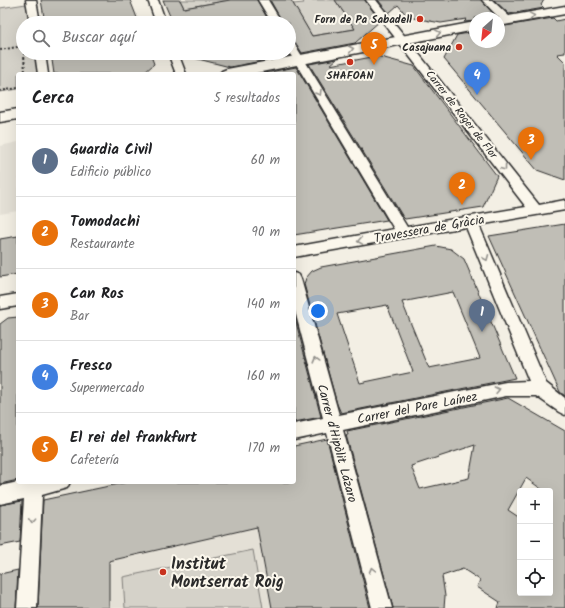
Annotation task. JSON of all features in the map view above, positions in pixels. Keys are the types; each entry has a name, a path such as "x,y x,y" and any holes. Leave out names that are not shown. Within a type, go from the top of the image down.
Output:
{"main road":[{"path":"505,21 565,10"},
{"path":"237,72 469,27"},
{"path":"0,117 16,114"}],"street":[{"path":"31,0 34,16"},
{"path":"153,0 159,16"},
{"path":"263,0 273,16"},
{"name":"Carrer de Roger de Flor","path":"371,0 536,210"},
{"path":"487,0 496,12"},
{"path":"296,55 403,233"},
{"path":"41,60 43,72"},
{"path":"175,60 179,72"},
{"name":"Travessera de Gràcia","path":"296,252 565,205"},
{"path":"472,222 540,388 547,395 565,407"},
{"name":"Carrer d'Hipòlit Lázaro","path":"296,286 334,423 382,608"},
{"path":"0,303 16,300"},
{"name":"Carrer del Pare Laínez","path":"296,432 506,389 540,388"},
{"path":"0,495 34,485 27,608"}],"path":[{"path":"0,50 16,47"},
{"path":"24,60 25,72"},
{"path":"0,91 16,88"}],"shaded area":[{"path":"180,0 230,0 184,8"},
{"path":"302,0 335,0 355,29 312,36 293,4 304,3"},
{"path":"26,4 29,16 16,16 16,60 35,60 38,72 16,72 16,89 0,92 0,8"},
{"path":"16,142 16,211 0,214 0,146"},
{"name":"Institut Montserrat Roig","path":"257,527 272,608 40,608 109,561"},
{"path":"253,550 263,608 125,608 123,577"}],"building":[{"path":"41,0 130,0 136,16 44,16"},
{"path":"163,0 180,0 184,8 230,0 257,0 266,16 170,16"},
{"path":"270,0 291,0 312,36 355,29 335,0 365,0 380,21 355,43 302,53 296,44 296,16 279,16"},
{"path":"378,0 481,0 492,12 469,12 469,22 464,22 467,19 441,23 408,17 398,5 389,13"},
{"path":"494,0 544,0 541,5 544,8 509,14"},
{"path":"553,18 556,21 565,19 565,53 557,54 565,62 565,180 537,170 444,59 457,35 469,33 469,48 505,48 505,26"},
{"path":"377,56 414,66 497,176 483,207 405,219 403,217 309,64 337,59 330,65"},
{"path":"52,60 153,60 154,64 145,72 54,72"},
{"path":"202,60 268,60 230,67"},
{"path":"296,67 387,220 296,235 296,72 270,72"},
{"path":"565,224 565,396 560,392 489,236"},
{"path":"16,236 16,274 0,277 0,239"},
{"path":"436,246 451,249 464,259 515,378 341,413 337,404 304,284 306,278 312,271 321,267","holes":["453,292 480,358 429,368 402,302","387,305 413,372 360,383 337,314"]},
{"path":"16,317 16,480 0,484 0,324 8,318"},
{"path":"296,323 321,417 296,422"},
{"path":"508,398 565,431 565,608 498,608 500,602 477,587 480,580 463,569 442,576 445,596 444,608 393,608 346,435 348,435 347,431","holes":["475,445 469,478 420,489 411,466"]},
{"path":"327,439 370,608 272,608 257,527 109,561 109,608 38,608 43,500 119,484 296,484 296,446"},
{"path":"22,501 20,542 0,546 0,505"},
{"path":"18,570 16,608 0,608 0,574"}],"place":[{"name":"Forn de Pa Sabadell","path":"420,19"},
{"name":"Casajuana","path":"459,47"},
{"name":"SHAFOAN","path":"350,62"},
{"name":"El rei del frankfurt","path":"374,65"},
{"name":"Fresco","path":"477,95"},
{"name":"Can Ros","path":"531,160"},
{"name":"Tomodachi","path":"462,205"},
{"name":"Guardia Civil","path":"482,332"},
{"name":"Institut Montserrat Roig","path":"163,572"}]}
